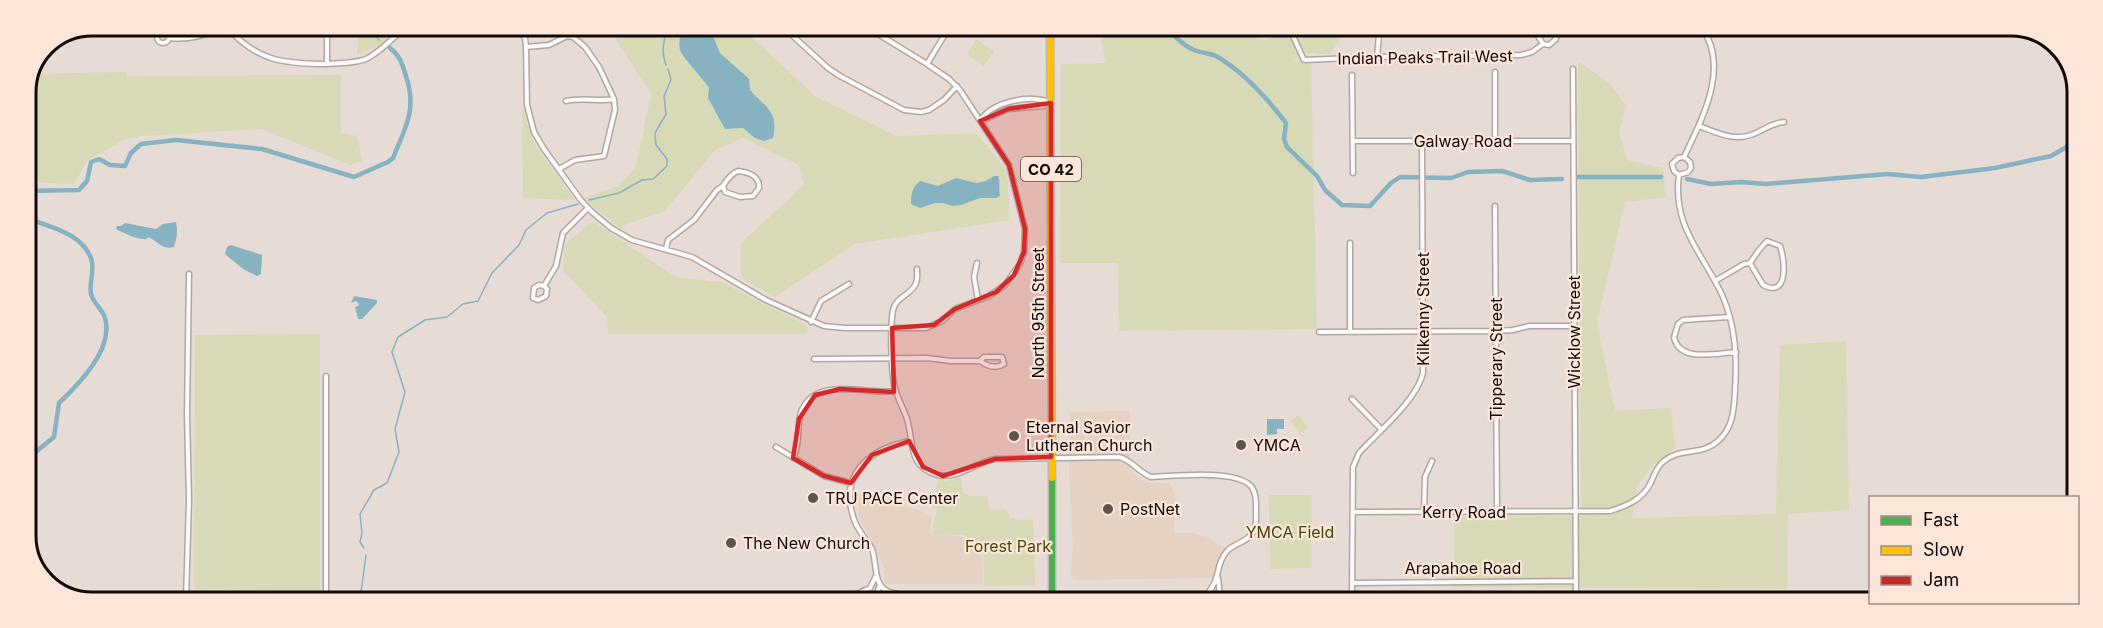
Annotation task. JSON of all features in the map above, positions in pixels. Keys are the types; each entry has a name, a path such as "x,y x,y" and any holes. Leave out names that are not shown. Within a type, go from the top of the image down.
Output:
{"main road":[{"name":"North 95th Street","path":"1050,36 1052,592"}],"street":[{"path":"169,38 192,39 200,36"},
{"path":"237,36 252,49 270,59 295,64 345,64 376,53 395,36"},
{"path":"327,36 327,63"},
{"path":"524,36 529,119 540,144 588,208 611,228 648,245 706,263 759,296 811,322 838,328 926,328 934,325 955,309 996,292 1014,275 1024,252 1025,229 1009,165 957,86 927,64 881,36"},
{"path":"526,47 549,45 564,36 573,37 585,47 599,67 614,99 615,110 604,156 575,160 560,169"},
{"path":"796,36 834,72 903,110 912,112 929,110 944,100 957,86"},
{"path":"927,64 944,36"},
{"name":"Indian Peaks Trail West","path":"1293,36 1304,60 1521,55 1532,52 1543,44"},
{"path":"1377,57 1379,36"},
{"path":"1538,36 1543,44 1549,45 1555,41 1556,36"},
{"path":"1684,157 1699,126 1713,82 1714,69 1707,36"},
{"name":"Wicklow Street","path":"1573,69 1575,592"},
{"path":"1495,72 1495,141"},
{"path":"1352,75 1353,173"},
{"path":"566,101 582,99 599,102 614,99"},
{"path":"980,121 984,114 1009,102 1043,99 1051,103"},
{"path":"1699,126 1729,138 1743,138 1772,123 1784,122"},
{"name":"Galway Road","path":"1353,141 1573,141"},
{"name":"Kilkenny Street","path":"1352,592 1353,467 1355,459 1413,396 1423,373 1422,141"},
{"path":"1684,157 1690,162 1690,168 1688,172 1679,175 1674,171 1672,164 1678,158 1684,157"},
{"path":"666,249 672,236 689,225 730,176 738,171 755,177 760,185 753,196 743,198 725,192 723,186"},
{"name":"Kerry Road","path":"1353,512 1610,511 1631,504 1643,495 1655,471 1664,461 1679,452 1702,450 1717,443 1729,429 1734,411 1736,352 1734,330 1724,298 1688,235 1681,215 1677,188 1679,175"},
{"name":"Tipperary Street","path":"1495,206 1497,512"},
{"path":"544,286 556,266 563,233 588,208"},
{"path":"1714,281 1750,263 1765,242 1780,246 1782,284 1773,288 1766,287 1750,263"},
{"path":"1350,243 1350,332"},
{"path":"977,263 974,277 978,300"},
{"path":"917,269 917,281 913,288 899,298 895,304 892,341 896,391 907,418 912,452 923,467 943,476 995,459 1119,458 1131,462 1151,477 1224,476 1245,481 1256,495 1254,531 1250,537 1228,550 1219,566 1217,592"},
{"path":"186,592 189,500 187,414 189,274"},
{"path":"811,322 821,301 849,284"},
{"path":"539,285 544,286 547,289 546,297 538,300 533,297 534,288 539,285"},
{"path":"1729,316 1683,320 1678,324 1674,336 1678,348 1688,354 1736,352"},
{"path":"1319,332 1496,331 1529,326 1574,326"},
{"path":"814,358 927,358 951,362 980,361 987,357 1002,357 1004,361 1002,366 998,367 986,366 980,361"},
{"path":"326,376 326,592"},
{"path":"793,458 799,445 799,419 803,407 815,395 825,390 840,389 896,391"},
{"path":"1352,399 1381,429"},
{"path":"892,592 885,590 876,576 871,547 854,519 850,495 851,483 863,464 872,455 891,445 910,441"},
{"path":"776,447 824,476 851,483"},
{"path":"1424,512 1425,477 1432,462"},
{"path":"1209,592 1215,586 1218,574"},
{"path":"858,592 870,588 876,576"},
{"name":"Arapahoe Road","path":"1352,583 1575,581"},
{"path":"877,592 880,583"}],"highlighted area":[{"path":"1051,103 1051,457 995,459 943,476 923,467 909,441 872,455 851,483 824,476 793,458 799,419 815,395 840,389 894,392 892,328 934,325 955,309 996,292 1014,275 1024,252 1025,229 1009,165 980,121 1008,109"}],"shaded area":[{"path":"1130,411 1130,469 1139,478 1149,483 1169,483 1175,493 1174,533 1193,533 1210,538 1224,548 1215,567 1214,578 1074,580 1070,573 1073,549 1069,474 1070,412"},
{"path":"858,493 921,511 932,517 930,534 965,537 982,556 983,584 884,584 884,568 859,519"}],"green space":[{"path":"358,36 388,36 380,45 357,55"},
{"path":"614,36 751,36 815,96 896,136 976,133 1004,167 1008,180 1009,220 855,244 775,297 741,278 741,243 804,185 799,165 743,138 715,150 665,211 623,225 621,229 585,197 619,186 636,167 651,94"},
{"path":"1101,36 1253,36 1266,40 1272,36 1288,36 1298,55 1294,62 1311,60 1317,329 1119,331 1118,263 1060,263 1061,64 1106,63"},
{"path":"1295,36 1343,36 1330,54 1306,53"},
{"path":"976,39 994,51 984,66 967,54"},
{"path":"1578,63 1609,83 1626,106 1619,132 1627,160 1663,168 1666,197 1625,202 1597,323 1615,411 1671,408 1675,448 1650,468 1637,487 1632,518 1776,514 1780,345 1846,341 1849,510 1788,514 1787,589 1454,587 1454,515 1581,516"},
{"path":"126,72 126,76 341,75 341,133 357,136 362,161 350,165 262,129 143,136 125,139 87,161 74,184 36,182 36,92 39,74"},
{"path":"522,106 536,146 575,200 523,198"},
{"path":"593,221 675,277 721,282 806,325 807,334 608,334 607,317 563,270 564,245"},
{"path":"320,334 320,592 194,589 195,335"},
{"path":"1298,415 1308,427 1301,433 1290,422"},
{"name":"Forest Park","path":"961,477 962,491 969,496 986,496 990,509 1006,510 1011,519 1033,520 1035,585 984,586 983,549 965,535 932,534 937,508 932,507 938,480 947,481"},
{"name":"YMCA Field","path":"1269,495 1311,495 1311,568 1270,569"}],"water":[{"path":"680,36 713,36 720,53 749,79 750,90 772,115 773,138 764,141 755,138 743,128 725,129 708,98 709,88 684,57 679,41"},
{"path":"998,176 999,181 1000,196 996,198 980,198 953,206 935,203 920,208 911,204 912,191 920,181 938,186 956,178 976,183"},
{"path":"176,222 176,241 174,247 171,248 162,246 149,237 137,238 116,229 117,226 125,223 156,229 163,224"},
{"path":"231,245 262,255 261,274 257,276 243,269 225,254 227,247"},
{"path":"354,296 377,300 377,303 362,319 358,319 355,307 359,304 356,301 351,303"},
{"path":"1267,419 1284,419 1284,429 1277,429 1277,434 1267,435"}],"waterway":[{"path":"376,36 379,40"},
{"path":"665,36 663,50 666,65"},
{"path":"1174,36 1186,46 1216,56 1226,62 1254,86 1286,123 1284,139 1287,147 1317,176 1325,190 1342,205 1370,206 1391,183 1400,177 1451,178 1468,172 1502,171 1530,180 1562,179"},
{"path":"36,191 79,190 87,181 91,162 99,159 110,165 125,166 131,153 141,144 176,140 262,149 354,177 393,158 406,127 410,108 409,88 400,60 390,48"},
{"path":"589,200 619,193 642,180 653,179 667,166 667,159 656,145 655,133 666,114 664,96 671,80 668,69"},
{"path":"1687,179 1711,184 1741,182 1766,184 1888,174 1921,177 1995,168 2051,156 2067,147"},
{"path":"1578,177 1661,177"},
{"path":"364,548 360,542 362,533 360,514 374,490 387,483 399,452 395,429 405,392 392,352 398,337 425,320 447,317 463,304 478,301 492,273 519,245 526,230 547,213 578,204"},
{"path":"36,221 74,238 88,252 92,262 91,294 104,315 106,330 100,354 93,365 59,403 54,437 36,452"},
{"path":"361,592 366,555"}],"traffic: fast":[{"path":"1052,478 1052,592"}],"traffic: slow":[{"path":"1050,36 1052,478"}],"place":[{"name":"Eternal Savior Lutheran Church","path":"1014,436"},
{"name":"YMCA","path":"1241,445"},
{"name":"TRU PACE Center","path":"813,498"},
{"name":"PostNet","path":"1108,509"},
{"name":"The New Church","path":"731,543"}]}
